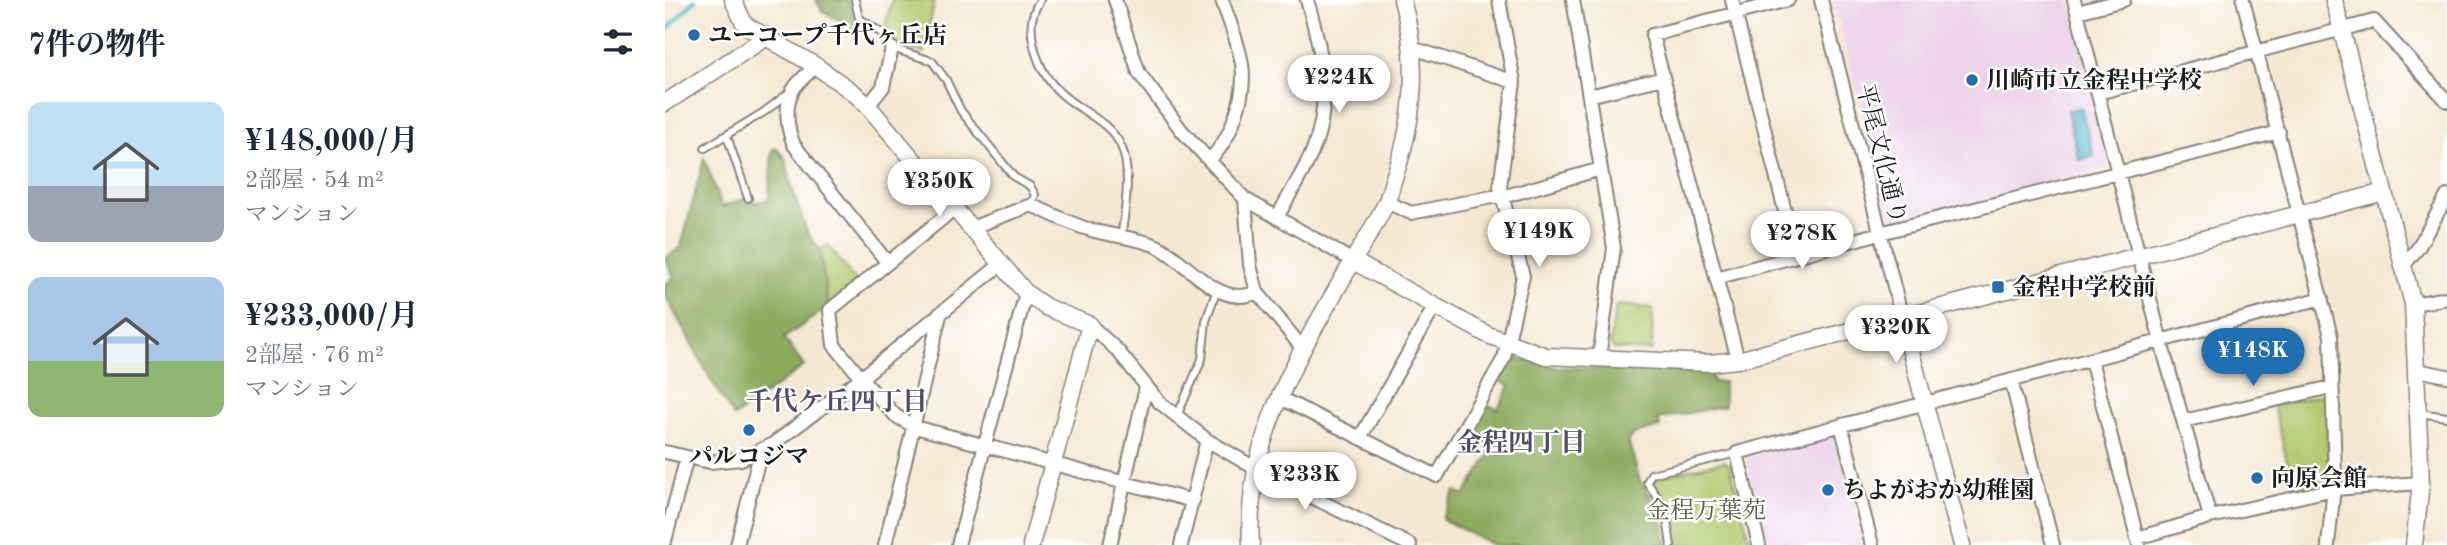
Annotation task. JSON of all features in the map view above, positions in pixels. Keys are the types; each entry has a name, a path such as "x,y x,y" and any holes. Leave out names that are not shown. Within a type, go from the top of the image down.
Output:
{"street":[{"path":"733,0 745,25 816,66 868,106 1026,293 1047,307 1090,325 1118,351 1146,387 1177,417 1207,440 1256,468 1410,545"},
{"path":"1115,0 1139,73 1182,131 1245,199 1488,335 1546,356 1709,363 1738,360 2384,192"},
{"path":"1210,159 1218,152 1232,125 1243,98 1245,80 1242,61 1222,0"},
{"path":"1277,218 1313,150 1324,109 1324,74 1319,40 1307,0"},
{"path":"1251,545 1250,509 1256,468 1278,397 1386,202 1403,153 1410,119 1413,48 1402,0"},
{"path":"1278,397 1437,477 1504,358 1524,276 1500,187 1514,82 1499,0"},
{"path":"1573,0 1614,248 1599,358"},
{"path":"1732,0 1796,255"},
{"path":"1738,360 1652,35 1788,0"},
{"name":"平尾文化通り","path":"1821,0 1902,318"},
{"path":"2124,0 2076,6 2161,342 2210,517"},
{"path":"2243,0 2331,336 2334,489 2328,545"},
{"path":"2334,0 2413,304 2420,483 2413,545"},
{"path":"2098,93 2374,21 2447,102"},
{"path":"665,103 768,36"},
{"path":"868,106 883,87 892,48"},
{"path":"1413,48 1514,82"},
{"path":"816,66 793,90 788,107 788,130 794,145 887,262"},
{"path":"1590,96 1663,78"},
{"path":"1716,278 1880,233 2279,132"},
{"path":"1386,202 1411,213 1502,197 1601,169"},
{"path":"2404,265 2418,248 2447,196"},
{"path":"1245,199 1250,265 1257,292 1303,349"},
{"path":"971,228 1031,205 1088,229 1158,247 1228,295 1248,297 1257,292"},
{"path":"954,209 831,310 834,345 896,416 915,427 1193,501"},
{"path":"665,452 710,463 741,459 761,450 803,423 1000,265"},
{"path":"958,545 1026,293"},
{"path":"1759,545 1737,453 2322,298"},
{"path":"2413,304 2447,298"},
{"path":"1360,438 1436,306"},
{"path":"885,545 940,315"},
{"path":"1902,318 1962,545"},
{"path":"1031,545 1090,325"},
{"path":"2091,360 2138,541 2210,517 2334,489 2420,483"},
{"path":"2417,370 2447,376"},
{"path":"2011,380 2053,545"},
{"path":"1110,545 1146,387"},
{"path":"2183,421 2332,387"},
{"path":"1841,425 1872,545"},
{"path":"1181,545 1207,440"},
{"path":"737,545 761,450"},
{"path":"665,541 687,457"}],"lane":[{"path":"855,0 859,18 883,34 892,48 932,61 967,120 1014,177 1030,186 1035,195 1031,205"},
{"path":"1040,0 1034,9 1030,30 1044,75 1066,98 1104,124 1122,147 1126,161 1126,182 1121,237"},
{"path":"705,148 793,90"},
{"path":"727,136 748,198"},
{"path":"1177,417 1202,359 1206,321 1217,289"},
{"path":"2417,413 2447,417"},
{"path":"1671,545 1665,508 1647,482 1651,474 1737,453"}],"shaded area":[{"name":"川崎市立金程中学校","path":"1833,0 2069,0 2111,161 2105,169 1898,223 1890,217"},
{"path":"1830,434 1837,438 1866,545 1767,545 1746,461 1749,456"}],"green space":[{"path":"816,0 848,0 859,31 822,11"},
{"path":"892,0 935,0 924,53 897,47 884,31"},
{"path":"776,148 785,158 793,192 808,234 820,250 828,307 784,338 804,366 734,417 665,295 665,284 674,277 665,258 681,247 704,158 722,207 752,196 755,203 769,199 772,150"},
{"path":"828,245 857,283 828,307 820,250"},
{"path":"1616,305 1653,308 1652,351 1614,349 1610,344"},
{"path":"1515,358 1555,367 1710,371 1713,382 1724,382 1724,406 1658,419 1660,427 1634,434 1628,440 1640,481 1661,510 1667,545 1493,545 1442,519 1455,491 1464,496 1490,454 1466,439 1485,404 1498,409 1510,386 1498,380 1509,360"},
{"path":"2320,395 2326,398 2330,477 2320,485 2295,491 2273,406"},
{"name":"金程万葉苑","path":"1724,461 1730,465 1751,545 1677,545 1670,506 1653,482 1656,477"}],"water":[{"path":"2081,107 2094,156 2079,160 2067,111"}],"waterway":[{"path":"665,32 695,0"}],"place":[{"name":"ユーコープ千代ヶ丘店","path":"694,35"},
{"name":"川崎市立金程中学校","path":"1972,80"},
{"name":"金程中学校前","path":"1998,287"},
{"name":"パルコジマ","path":"749,430"},
{"name":"向原会館","path":"2257,478"},
{"name":"ちよがおか幼稚園","path":"1828,490"}],"district":[{"name":"千代ケ丘四丁目","path":"837,401"},
{"name":"金程四丁目","path":"1521,442"}]}
